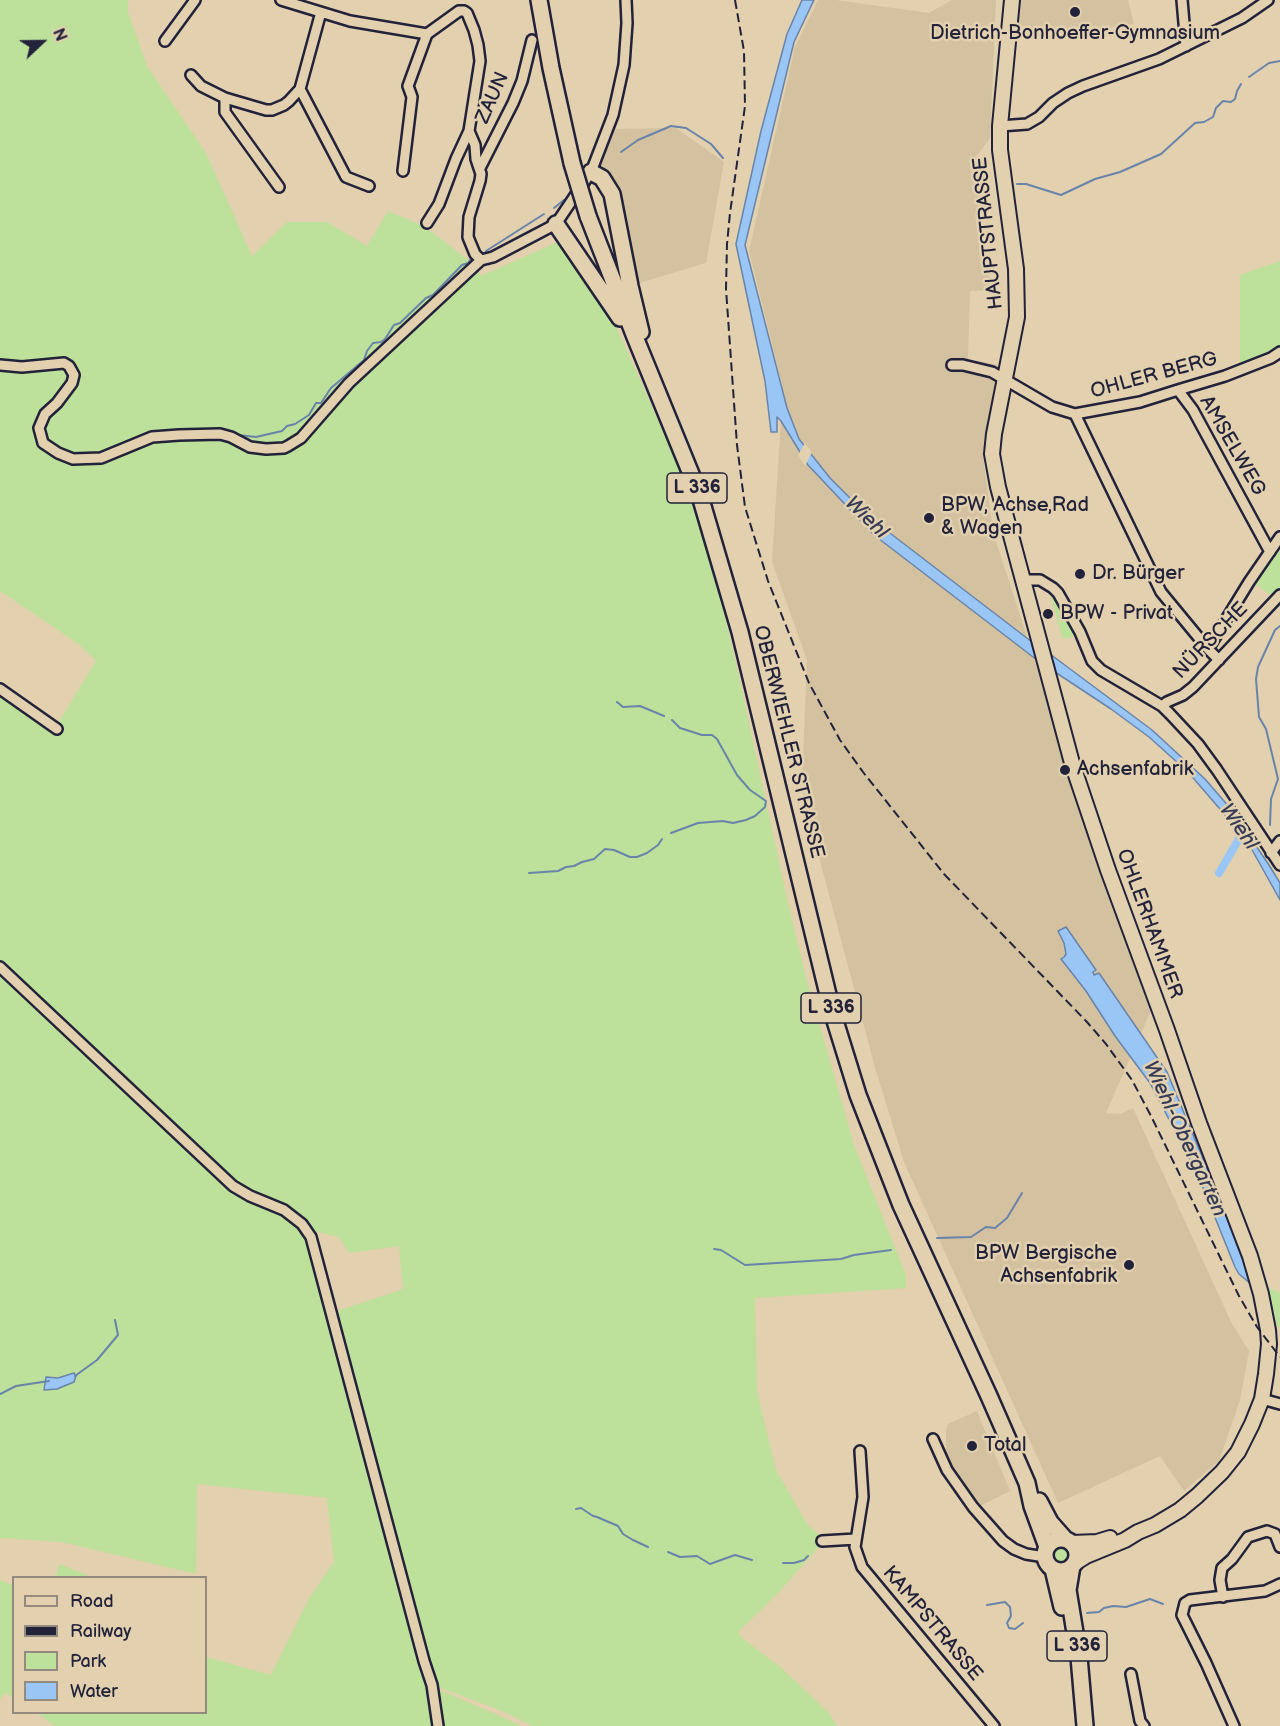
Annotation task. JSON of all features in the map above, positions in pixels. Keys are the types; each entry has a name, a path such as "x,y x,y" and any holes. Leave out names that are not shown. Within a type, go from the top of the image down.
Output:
{"main road":[{"name":"OBERWIEHLER STRASSE","path":"539,0 572,163 588,216 700,496 740,632 832,1011 858,1095 901,1206 1027,1484 1048,1558 1073,1664 1077,1726"},
{"name":"L 336","path":"591,172 602,177 612,194 640,326 661,399"},
{"name":"L 336","path":"556,224 635,337"},
{"name":"OBERWIEHLER STRASSE","path":"1027,1484 1050,1522 1068,1541"},
{"path":"1054,1540 1068,1541 1077,1551 1077,1559 1074,1565 1063,1571 1048,1558 1054,1540"},
{"name":"L 336","path":"1074,1565 1068,1590 1083,1686 1085,1726"}],"street":[{"path":"165,40 195,0"},
{"path":"281,0 350,21 427,34 408,86 412,97 403,171"},
{"path":"0,364 22,368 64,363 69,366 74,375 72,383 57,403 45,414 39,428 43,443 73,459 101,458 152,436 220,434 250,447 284,448 301,438 349,383 481,260 494,257 556,224 591,172 613,115 624,65 626,0"},
{"name":"HAUPTSTRASSE","path":"1012,0 1000,126 1000,150 1016,269 1017,317 992,454 998,487 1023,582"},
{"path":"1182,0 1186,46"},
{"path":"1000,126 1027,124 1068,93 1159,59 1242,18 1268,0"},
{"name":"ZAUN","path":"427,34 459,11 464,10 470,17 480,62 469,131 439,204 427,223"},
{"path":"191,75 201,86 225,98 266,110 272,110 290,102 300,89 321,12"},
{"name":"ZAUN","path":"480,168 522,81 532,40"},
{"path":"300,89 346,177 369,186"},
{"path":"225,98 225,112 279,187"},
{"name":"ZAUN","path":"469,131 480,168 480,181 467,227 471,245 481,260"},
{"name":"OHLER BERG","path":"952,365 963,365 992,372 1052,407 1075,414 1140,402 1225,376 1271,358 1280,352"},
{"name":"AMSELWEG","path":"1178,390 1193,410 1270,552"},
{"path":"1075,414 1161,592 1219,660"},
{"path":"1208,649 1280,537"},
{"path":"1023,582 1040,580 1058,593 1080,632 1092,661 1101,670 1162,706 1197,744 1280,865"},
{"name":"OHLERHAMMER","path":"1023,582 1080,789 1199,1123 1256,1275 1269,1344 1262,1399"},
{"name":"NÜRSCHE","path":"1162,706 1184,695 1279,597"},
{"path":"0,690 57,729"},
{"path":"1271,853 1280,842"},
{"path":"0,967 233,1186 250,1196 284,1210 302,1224 311,1237 432,1685 438,1726"},
{"path":"1074,1565 1086,1556 1155,1525 1197,1496 1222,1472 1238,1452 1262,1399 1280,1404"},
{"path":"933,1439 947,1470 973,1507 1003,1541 1026,1554 1048,1558"},
{"name":"KAMPSTRASSE","path":"860,1451 863,1497 855,1547 862,1567 994,1726"},
{"path":"1223,1597 1220,1580 1222,1568 1232,1559 1248,1537 1267,1531 1275,1534 1280,1547"},
{"path":"1068,1541 1097,1542 1122,1534 1138,1532"},
{"path":"822,1541 856,1539"},
{"path":"1234,1726 1182,1615 1185,1603 1190,1600 1265,1591 1280,1584"},
{"path":"1131,1674 1140,1721 1144,1726"}],"shaded area":[{"path":"818,0 836,0 929,13 952,0 996,0 990,138 974,160 991,290 970,291 968,359 998,365 983,456 993,532 1098,856 1152,1008 1106,1113 1120,1114 1133,1108 1232,1324 1249,1351 1240,1400 1219,1461 1184,1491 1160,1456 1058,1503 904,1162 874,1064 807,812 802,784 807,660 772,562 783,388 749,251 795,47"},
{"name":"Dietrich-Bonhoeffer-Gymnasium","path":"1020,0 1128,0 1134,24 1089,31 1019,26"},
{"path":"676,128 724,162 706,263 636,284 615,185 601,166 615,129"},
{"path":"977,1411 1010,1491 978,1507 953,1471 946,1452 948,1424"}],"green space":[{"path":"0,0 128,0 128,12 147,66 206,153 252,256 287,222 327,222 367,246 388,211 424,226 472,263 481,276 562,240 614,322 699,512 735,659 806,978 855,1148 906,1275 906,1288 755,1298 757,1392 776,1470 807,1524 825,1540 777,1594 738,1632 743,1639 778,1665 828,1712 837,1726 533,1726 502,1711 433,1685 438,1726 55,1726 38,1714 207,1714 207,1657 271,1675 310,1597 334,1562 327,1498 197,1484 196,1574 62,1542 0,1538 0,695 57,725 96,661 80,645 0,591","holes":["314,1231 339,1237 349,1253 399,1246 403,1289 337,1311"]},
{"path":"1280,261 1280,348 1240,366 1240,275"},
{"path":"1280,541 1280,591 1273,597 1253,582"},
{"path":"1054,595 1070,622 1075,636 1064,639 1062,637 1051,597"},
{"path":"1267,1287 1280,1293 1280,1327 1275,1326"},
{"path":"1057,1545 1065,1545 1070,1550 1068,1561 1057,1563 1052,1558 1052,1550"},
{"path":"59,1564 89,1576 56,1576"},
{"path":"0,1580 12,1585 12,1697 5,1693 0,1699"},
{"path":"435,1688 498,1715 522,1726 440,1726"}],"water":[{"name":"Wiehl","path":"802,0 814,0 794,42 745,245 787,408 799,439 830,478 869,517 1032,642 1037,660 874,535 808,465 777,417 777,432 771,432 765,381 736,244 761,131 787,34"},
{"name":"Wiehl","path":"1050,654 1152,730 1205,779 1230,808 1269,865 1280,883 1280,900 1246,839 1243,840 1238,830 1188,772 1149,737 1055,672"},
{"name":"Wiehl-Obergarten","path":"1066,927 1096,970 1093,972 1094,975 1099,973 1167,1072 1225,1212 1252,1285 1239,1274 1235,1267 1197,1173 1150,1083 1061,959 1066,954 1058,931"},
{"path":"74,1373 76,1376 74,1382 57,1389 44,1390 46,1377 58,1378"}],"pier":[{"path":"805,443 812,452 805,466 798,455"}],"waterway":[{"path":"1249,77 1269,63 1280,61"},
{"path":"1017,184 1026,184 1061,195 1095,179 1120,172 1161,154 1195,123 1204,122 1213,117 1216,108 1223,101 1231,102 1235,99 1241,84"},
{"path":"621,152 638,140 671,126 686,128 711,144 723,158"},
{"path":"554,208 564,200"},
{"path":"486,251 544,214"},
{"path":"238,435 256,437 282,431 309,415 316,403 321,403 331,388 364,360 373,343 385,339 394,325 400,323 426,298 433,295 462,265 470,260"},
{"path":"1270,825 1271,799 1278,779 1266,729 1259,717 1256,679 1258,667 1275,630 1280,626"},
{"path":"617,702 623,707 640,706 664,716"},
{"path":"671,833 698,823 723,821 733,823 746,820 765,807 766,801 750,790 737,775 717,739 712,735 702,735 680,728 672,720"},
{"name":"Wiehl","path":"1219,873 1243,832"},
{"path":"529,873 558,871 574,866 594,859 605,849 637,857 647,853 662,839"},
{"path":"937,1238 971,1237 986,1227 995,1228 1007,1218 1022,1193"},
{"path":"714,1249 721,1250 745,1265 841,1259 891,1250"},
{"path":"75,1376 97,1360 118,1335 115,1320"},
{"path":"0,1394 16,1386 49,1381"},
{"path":"576,1509 581,1508 593,1516 618,1526 623,1534 648,1547"},
{"path":"668,1552 680,1557 697,1556 710,1564 735,1555 752,1560"},
{"path":"783,1563 794,1563 808,1556"},
{"path":"1087,1613 1099,1612 1113,1606 1126,1607 1150,1599 1163,1604"},
{"path":"987,1605 1005,1602 1010,1607 1011,1616 1007,1623 1009,1628 1015,1629 1023,1623"}],"railway":[{"path":"735,0 744,51 745,106 730,213 726,289 737,445 745,507 768,581 809,683 840,740 863,772 944,874 1087,1022 1132,1080 1239,1296 1257,1327 1280,1357"}],"place":[{"name":"Dietrich-Bonhoeffer-Gymnasium","path":"1075,12"},
{"name":"BPW, Achse,Rad & Wagen","path":"929,518"},
{"name":"Dr. Bürger","path":"1080,574"},
{"name":"BPW - Privat","path":"1048,614"},
{"name":"Achsenfabrik","path":"1065,770"},
{"name":"BPW Bergische Achsenfabrik","path":"1129,1265"},
{"name":"Total","path":"972,1446"}]}
